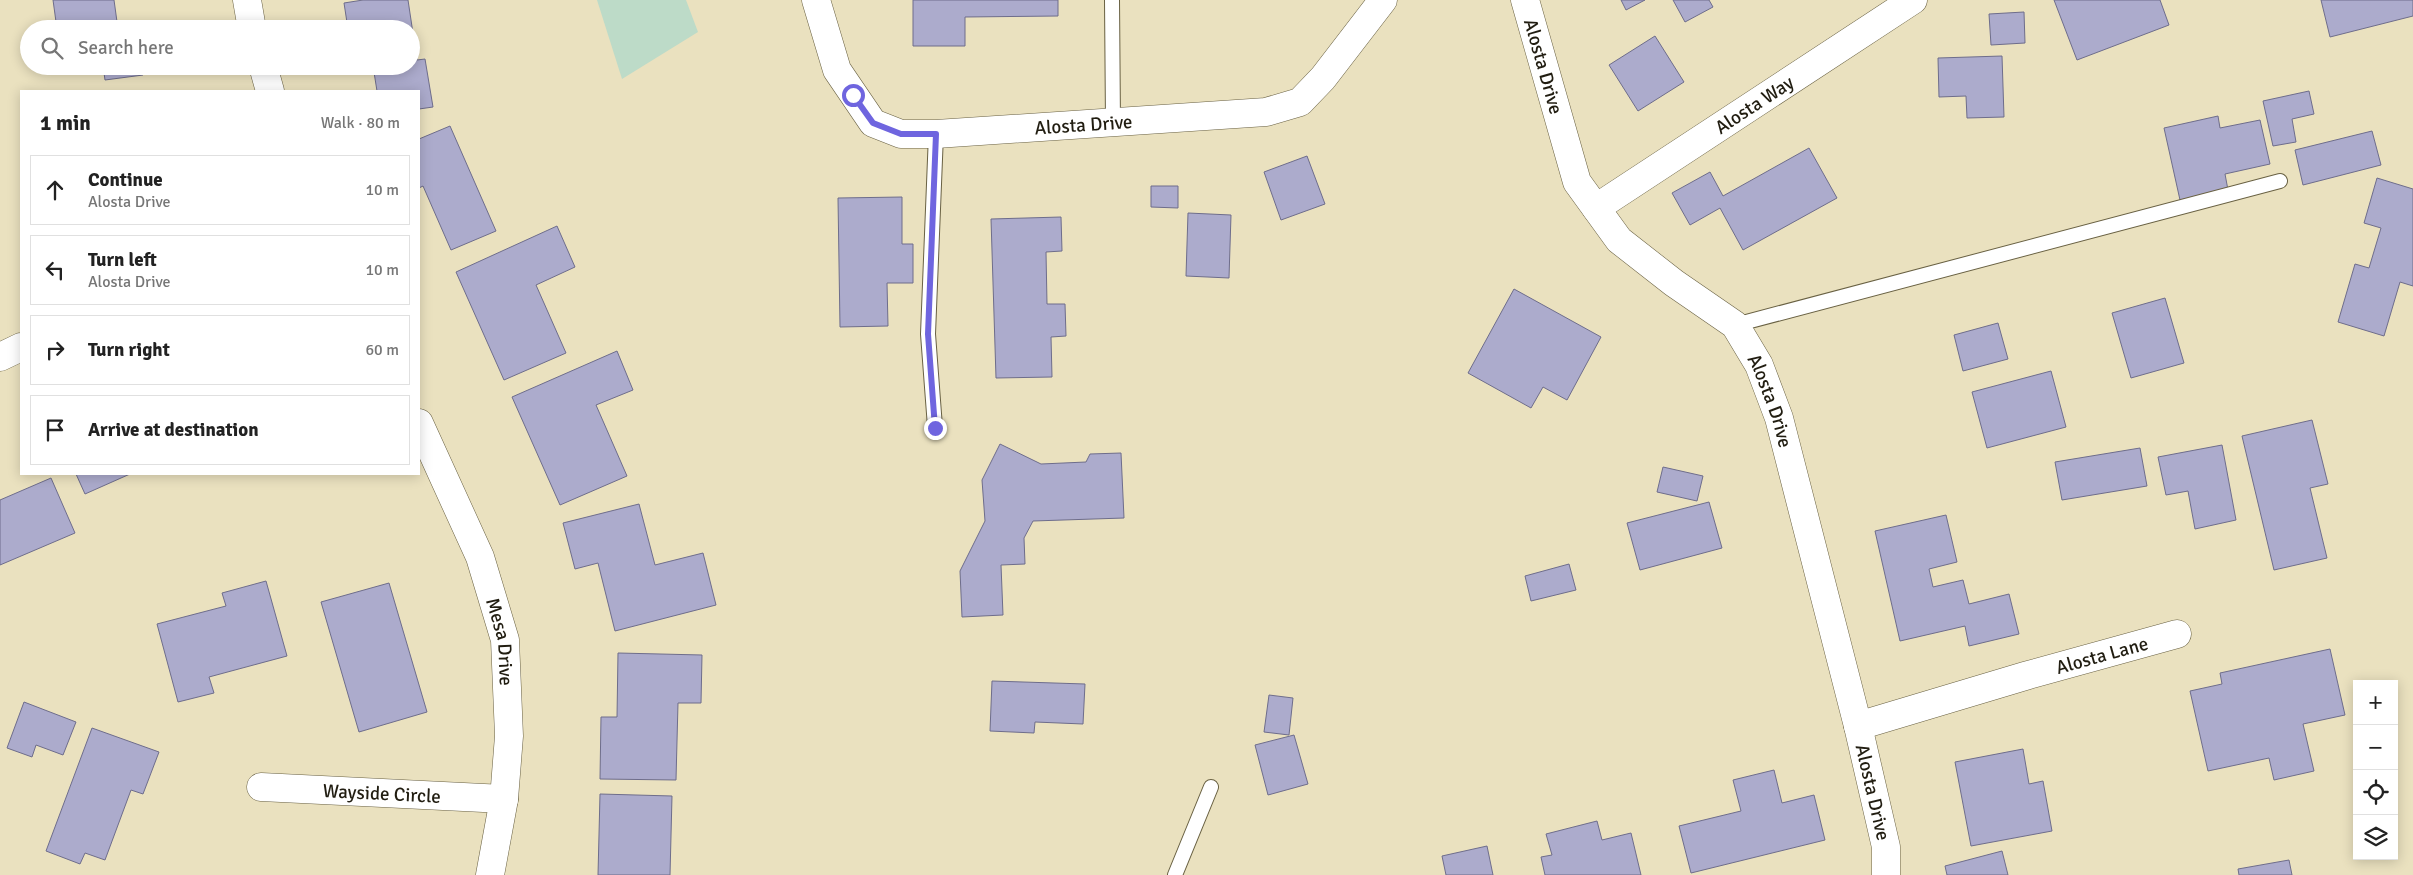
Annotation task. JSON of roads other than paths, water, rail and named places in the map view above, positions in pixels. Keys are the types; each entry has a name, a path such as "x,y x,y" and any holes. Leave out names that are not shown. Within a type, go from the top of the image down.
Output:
{"street":[{"path":"247,0 250,20"},
{"name":"Alosta Drive","path":"816,0 837,70 873,123 901,134 936,134 1266,112 1300,102 1323,78 1383,0"},
{"name":"Alosta Drive","path":"1525,0 1577,182 1619,240 1674,283 1736,325 1759,365 1779,418 1858,726 1886,847 1886,875"},
{"name":"Alosta Way","path":"1596,208 1913,0"},
{"path":"265,75 270,90"},
{"path":"0,357 20,347"},
{"name":"Mesa Drive","path":"420,425 480,557 505,640 509,736 504,799 496,853 490,875"},
{"name":"Alosta Lane","path":"1858,726 2026,676 2178,634"},
{"name":"Wayside Circle","path":"261,787 504,799"}],"lane":[{"path":"1112,0 1113,123"},
{"path":"935,428 928,334 936,134"},
{"path":"1736,325 2280,181"},
{"path":"1176,875 1211,787"}]}
